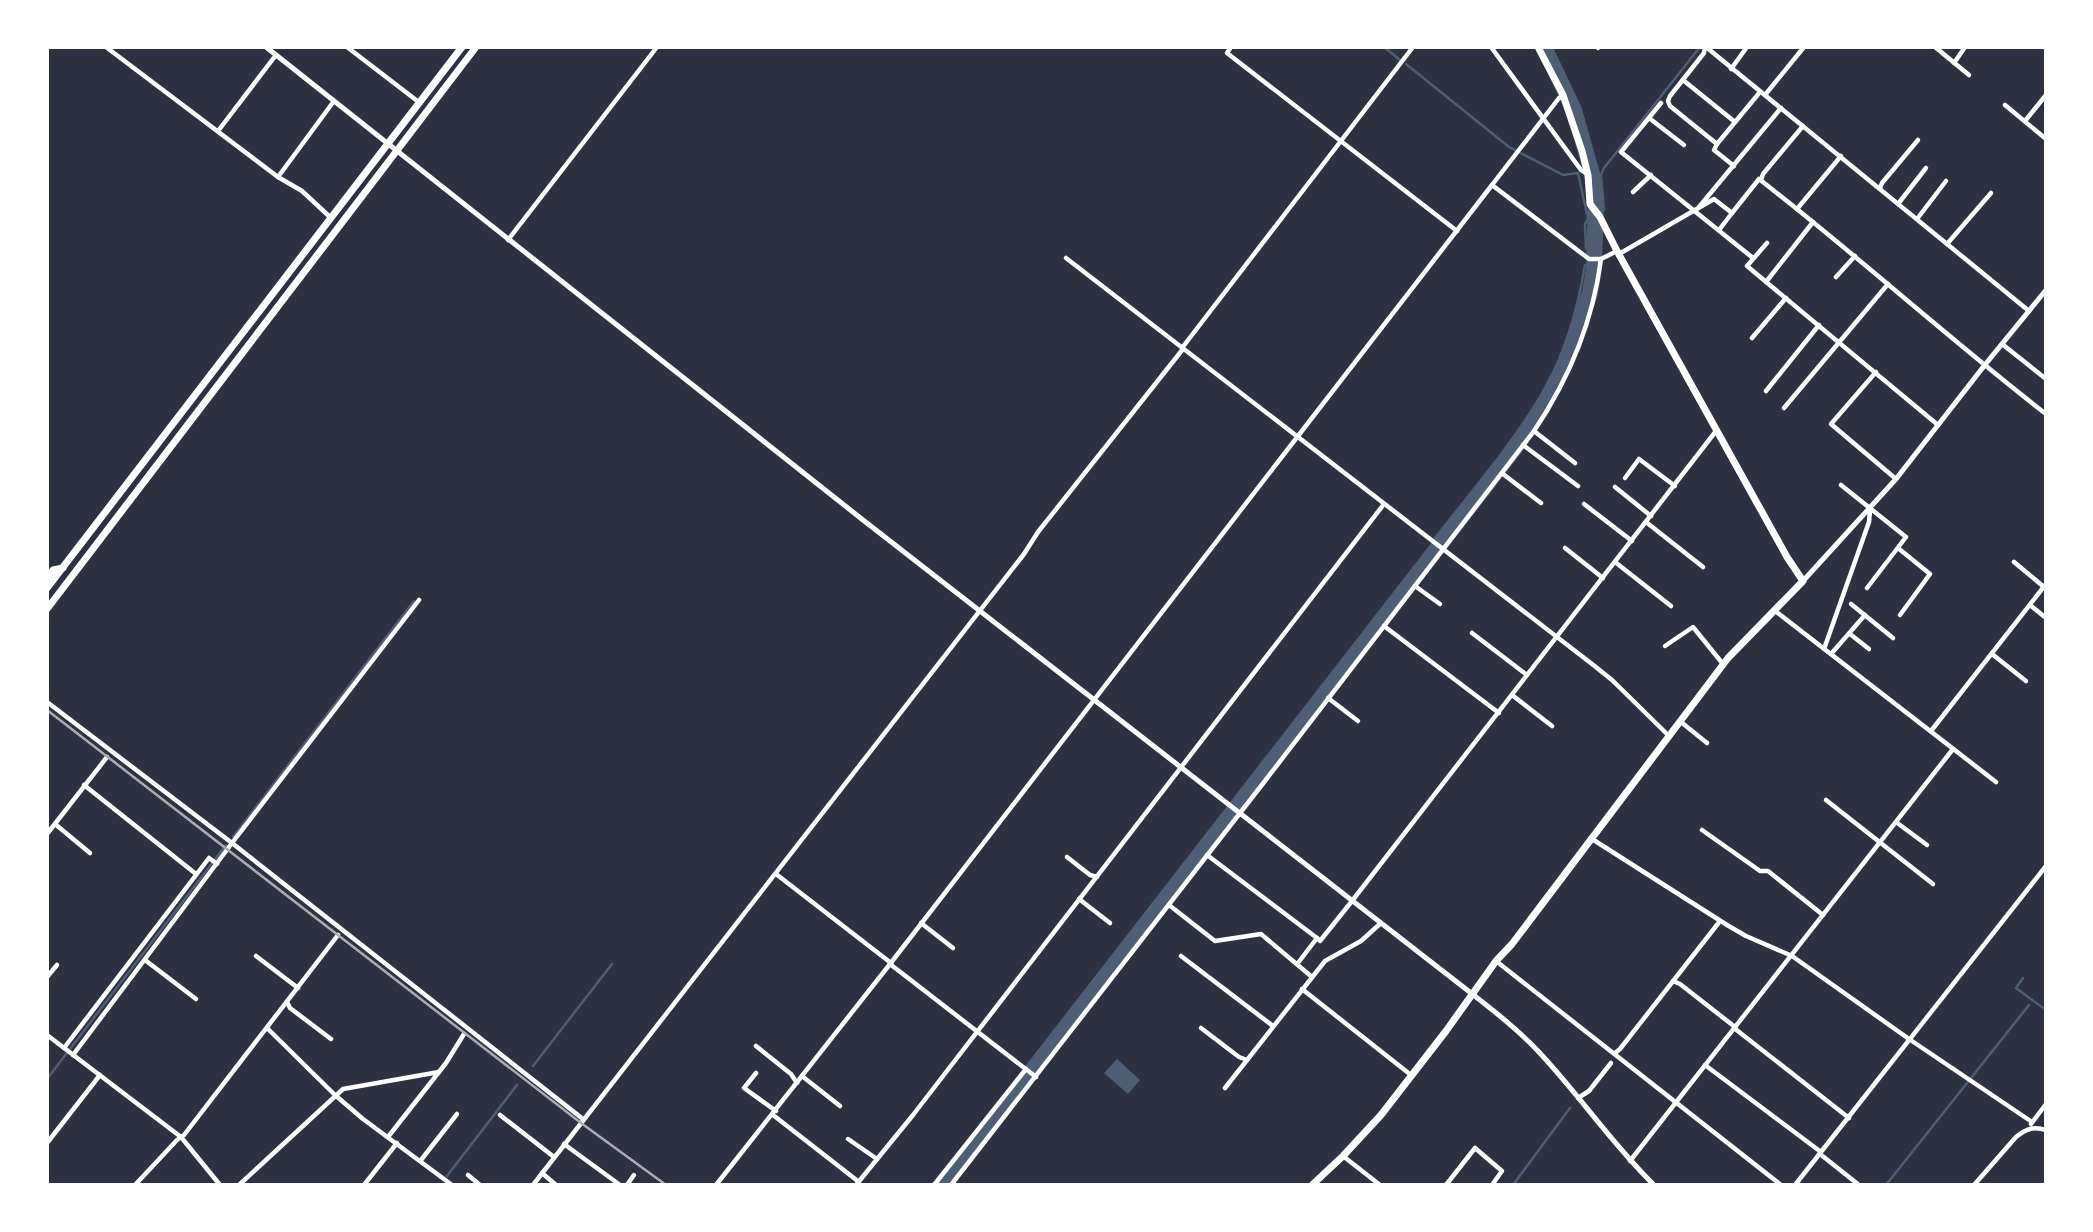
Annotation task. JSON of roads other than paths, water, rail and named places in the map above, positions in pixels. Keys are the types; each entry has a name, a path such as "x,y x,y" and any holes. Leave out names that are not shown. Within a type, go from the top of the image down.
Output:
{"main road":[{"path":"47,588 462,47"},
{"path":"47,609 476,47"},
{"path":"1312,1185 1363,1135 1411,1076 1723,664 1803,582 1617,253 1600,217 1592,208 1582,151 1563,97 1538,47"},
{"path":"47,578 53,570 63,568"}],"street":[{"path":"106,47 278,177 302,191 330,217"},
{"path":"266,47 507,240 1093,700 1472,993 1526,1038 1563,1078 1630,1161 1654,1185"},
{"path":"347,47 420,103"},
{"path":"507,240 657,47"},
{"path":"1231,47 1227,53 1457,231"},
{"path":"533,1185 1183,348 1413,47"},
{"path":"1491,47 1587,175"},
{"path":"1717,144 1669,104 1670,96 1706,47 2029,311"},
{"path":"1731,69 1747,47"},
{"path":"1734,166 1714,150 1717,144 1804,47"},
{"path":"1935,47 1969,75"},
{"path":"1954,63 1965,47"},
{"path":"218,131 276,55"},
{"path":"1683,80 1735,122"},
{"path":"2025,121 2046,95"},
{"path":"716,1185 1520,148 1563,97"},
{"path":"278,177 334,101"},
{"path":"1661,103 1622,152 1753,258"},
{"path":"2005,105 2046,139"},
{"path":"1696,211 1781,108"},
{"path":"1649,118 1684,145"},
{"path":"1761,180 1762,174 1803,126"},
{"path":"1880,188 1918,140"},
{"path":"1797,209 1841,156"},
{"path":"1898,204 1926,168"},
{"path":"1633,192 1651,175"},
{"path":"1719,230 1759,179 1761,180"},
{"path":"1761,180 1984,366 2046,414"},
{"path":"1917,219 1945,181"},
{"path":"1492,185 1589,259 1601,259 1617,253 1714,199 1732,213"},
{"path":"1947,244 1991,193"},
{"path":"1766,282 1813,222"},
{"path":"1767,243 1747,266 1938,425"},
{"path":"1836,277 1855,256"},
{"path":"1066,258 1612,680 1669,736"},
{"path":"951,1185 1534,431 1561,389 1579,346 1595,293 1601,259"},
{"path":"1784,408 1888,284"},
{"path":"1803,582 1896,479 2001,344 2046,291"},
{"path":"1752,338 1786,298"},
{"path":"1766,391 1819,325"},
{"path":"2001,344 2046,379"},
{"path":"1876,372 1831,424 1896,479"},
{"path":"1534,431 1575,463"},
{"path":"1206,855 1320,941 1716,431"},
{"path":"1523,445 1578,486"},
{"path":"1625,478 1639,459 1675,486"},
{"path":"1502,474 1541,503"},
{"path":"1841,485 1906,537 1867,588"},
{"path":"1615,487 1651,516"},
{"path":"756,1073 744,1088 858,1183 1384,504"},
{"path":"1584,504 1632,541"},
{"path":"1824,649 1869,522 1870,509"},
{"path":"1646,523 1703,566"},
{"path":"1565,548 1603,578"},
{"path":"1898,548 1930,574 1900,615"},
{"path":"1615,562 1671,606"},
{"path":"1931,731 2045,585 2014,562"},
{"path":"1415,586 1440,604"},
{"path":"69,1051 145,960 214,862 232,843 419,600"},
{"path":"1851,604 1893,638"},
{"path":"2030,605 2046,618"},
{"path":"1774,610 1996,782"},
{"path":"1831,654 1865,615"},
{"path":"1384,626 1499,713"},
{"path":"1665,646 1693,627 1723,664"},
{"path":"1472,633 1527,675"},
{"path":"1850,634 1869,649"},
{"path":"1992,654 2026,681"},
{"path":"1512,695 1552,726"},
{"path":"1328,698 1358,721"},
{"path":"49,706 232,843 583,1119"},
{"path":"1680,721 1707,743"},
{"path":"1630,1161 1953,749"},
{"path":"47,834 107,757"},
{"path":"84,785 196,874"},
{"path":"1826,800 1933,884"},
{"path":"1896,822 1927,845"},
{"path":"55,824 90,853"},
{"path":"1702,830 1760,871 1768,871 1823,915"},
{"path":"1592,839 1745,936 1791,956 2031,1125 2046,1130"},
{"path":"1067,857 1090,875 1097,877"},
{"path":"69,1051 196,874 209,858 214,862"},
{"path":"1795,1185 2046,866"},
{"path":"776,874 1035,1077"},
{"path":"1079,899 1110,923"},
{"path":"1169,905 1215,941 1261,934 1312,977"},
{"path":"1615,1053 1720,921"},
{"path":"921,923 953,947"},
{"path":"1225,1088 1325,961 1361,941 1381,923"},
{"path":"135,1185 181,1138 338,935"},
{"path":"1298,963 1317,938"},
{"path":"257,956 298,988"},
{"path":"1181,956 1273,1026"},
{"path":"145,960 196,999"},
{"path":"1496,961 1781,1185"},
{"path":"47,977 57,965"},
{"path":"1673,981 1849,1118"},
{"path":"1302,989 1411,1076"},
{"path":"287,1002 331,1039"},
{"path":"267,1028 363,1119 452,1185"},
{"path":"1202,1028 1239,1057 1247,1060"},
{"path":"388,1137 439,1073 464,1034"},
{"path":"47,1035 181,1138 220,1185"},
{"path":"756,1046 791,1074 797,1083"},
{"path":"1578,1098 1589,1091 1611,1063"},
{"path":"1705,1065 1859,1185"},
{"path":"934,1185 1026,1070"},
{"path":"239,1185 335,1095 349,1087 439,1073"},
{"path":"47,1143 100,1075"},
{"path":"802,1076 840,1106"},
{"path":"1974,1185 2016,1137 2031,1125 2046,1104"},
{"path":"421,1160 457,1114"},
{"path":"500,1115 554,1157"},
{"path":"848,1139 877,1159"},
{"path":"364,1185 397,1143"},
{"path":"565,1144 620,1185"},
{"path":"1446,1185 1475,1148 1502,1171 1492,1185"},
{"path":"1343,1156 1380,1185"},
{"path":"542,1173 556,1185"},
{"path":"468,1175 480,1185"},
{"path":"627,1185 634,1175"}],"water":[{"path":"1117,1059 1140,1080 1128,1094 1104,1073"}],"waterway":[{"path":"1384,47 1400,60"},
{"path":"943,1185 1515,448 1540,412 1565,364 1590,293 1594,269 1596,195 1574,110 1544,47"},
{"path":"1604,210 1601,175 1604,168 1700,47"},
{"path":"1406,64 1509,147 1563,175 1578,173 1588,219 1585,224 1586,249"},
{"path":"1595,237 1598,228"},
{"path":"1435,538 1506,448 1543,392 1570,330 1585,265"},
{"path":"233,837 414,601"},
{"path":"47,1079 226,845"},
{"path":"533,1066 612,964"},
{"path":"2023,978 2016,988 2046,1010"},
{"path":"1886,1185 2029,1005"},
{"path":"447,1176 517,1085"},
{"path":"1513,1185 1570,1108"}],"railway":[{"path":"47,710 581,1123 666,1185"}]}
